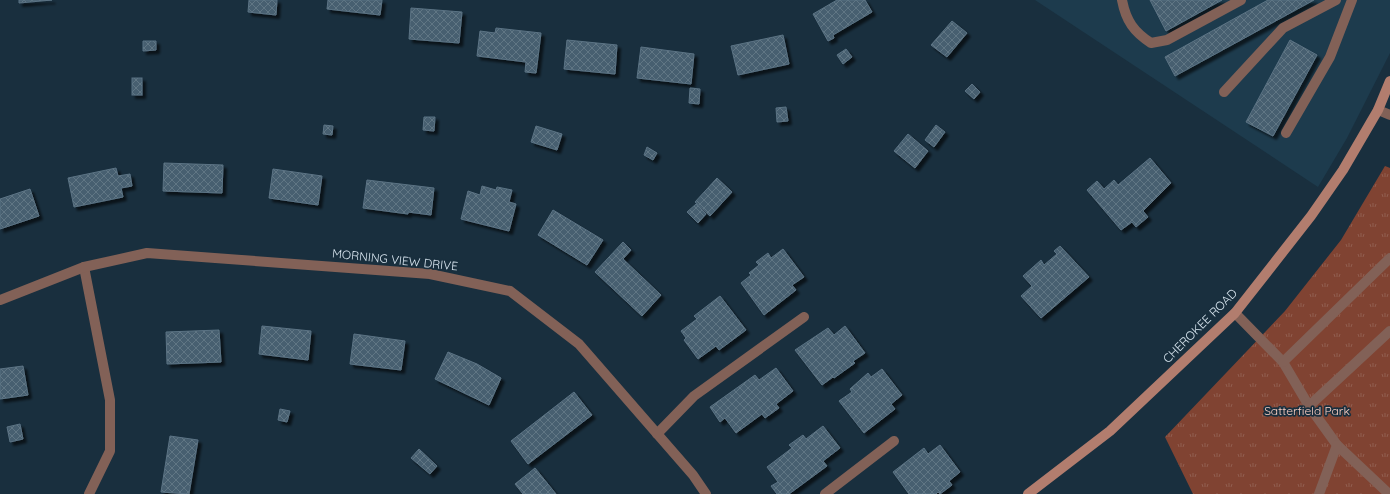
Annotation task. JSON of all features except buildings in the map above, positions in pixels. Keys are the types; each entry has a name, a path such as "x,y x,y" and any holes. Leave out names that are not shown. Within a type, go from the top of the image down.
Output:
{"main road":[{"name":"CHEROKEE ROAD","path":"1028,494 1110,431 1235,313 1311,216 1343,170 1378,110 1390,81"}],"street":[{"path":"1122,0 1125,12 1137,34 1152,43 1167,40 1241,0"},
{"path":"1224,92 1282,28 1336,0"},
{"path":"1286,133 1330,57 1352,0"},
{"path":"1378,110 1390,115"},
{"name":"MORNING VIEW DRIVE","path":"0,300 84,267 147,253 430,274 510,291 579,344 693,475 706,494"},
{"path":"1283,362 1390,258"},
{"path":"84,267 110,400 110,451 90,494"},
{"path":"1235,313 1283,362 1309,406 1337,444 1389,494"},
{"path":"657,434 694,396 804,317"},
{"path":"1309,406 1390,331"},
{"path":"825,494 894,441"},
{"path":"1318,494 1337,444"}],"shaded area":[{"path":"1035,0 1390,0 1390,53 1347,138 1318,187"}],"green space":[{"name":"Satterfield Park","path":"1385,166 1390,168 1390,494 1193,494 1165,437 1285,311 1341,240"}]}
